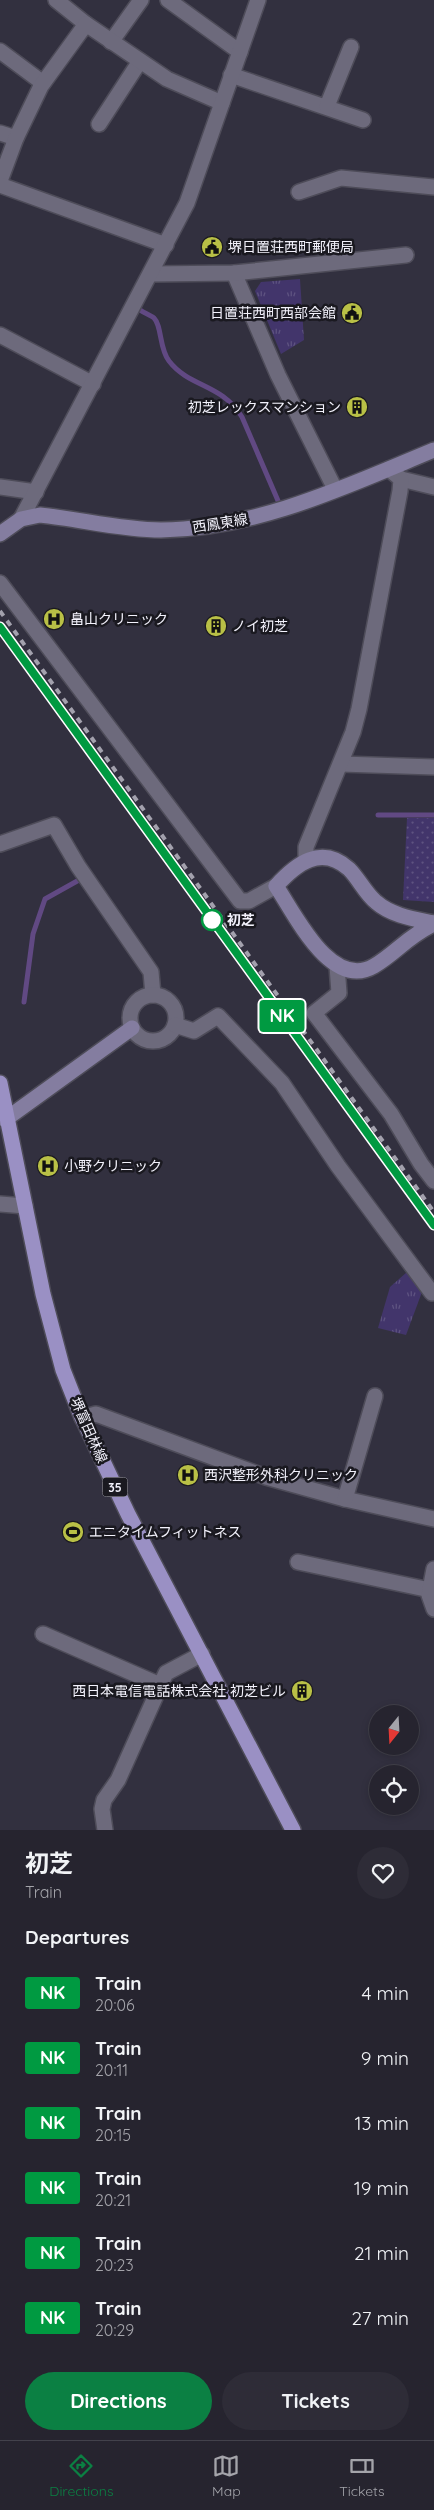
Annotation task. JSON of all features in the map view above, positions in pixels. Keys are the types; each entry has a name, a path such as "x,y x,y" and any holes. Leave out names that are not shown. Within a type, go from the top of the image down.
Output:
{"main road":[{"name":"堺富田林線","path":"0,1084 3,1118 63,1370 82,1418 124,1507 293,1830"}],"street":[{"path":"56,0 111,42 167,79 222,103"},
{"path":"111,42 141,0"},
{"path":"168,0 240,52"},
{"path":"21,519 151,274 187,202 258,0"},
{"path":"0,181 16,138 43,83 86,24"},
{"path":"327,106 351,47"},
{"path":"0,51 43,83"},
{"path":"99,124 140,61"},
{"path":"232,75 327,106 362,120"},
{"path":"0,133 16,138"},
{"path":"299,192 341,178 434,187"},
{"path":"0,185 166,245"},
{"path":"151,274 234,273 406,256"},
{"path":"234,273 278,375 335,489"},
{"path":"0,335 93,384"},
{"name":"西鳳東線","path":"0,534 21,519 40,515 153,529 202,527 277,511 434,450"},
{"path":"389,469 401,479 434,487"},
{"path":"306,859 306,847 341,764 359,709 401,479"},
{"path":"0,487 36,492"},
{"path":"0,583 240,901 249,902 276,886 288,872 306,859 333,860 348,868 377,903 401,916 434,924"},
{"path":"341,764 434,767"},
{"path":"0,844 54,825 78,866 151,972 153,995"},
{"path":"276,886 324,957 337,966 358,971 373,966 415,933 434,924"},
{"path":"337,966 339,993 314,1013 391,1114 420,1164 434,1181"},
{"path":"153,995 172,1004 175,1011 175,1025 166,1037 152,1041 140,1037 132,1028 131,1013 139,1000 153,995"},
{"path":"175,1025 194,1031 218,1016 282,1083 338,1166 432,1294"},
{"path":"3,1118 132,1028"},
{"path":"0,1204 25,1206"},
{"path":"345,1499 375,1396"},
{"path":"82,1418 96,1414 266,1477 345,1499 434,1519"},
{"path":"298,1562 430,1590"},
{"path":"434,1569 430,1590 430,1601 434,1609"},
{"path":"43,1634 160,1685"},
{"path":"105,1830 102,1809 104,1800 118,1780 166,1673 202,1654"}],"green space":[{"path":"300,279 304,340 281,354 255,291 261,282"},
{"path":"407,818 434,818 434,902 403,900"},
{"path":"407,1272 422,1292 406,1335 378,1328 390,1287"}],"waterway":[{"path":"140,310 153,317 157,322 166,356 177,370 225,398 242,417 279,503"},
{"path":"378,815 434,815"},
{"path":"24,1002 33,934 45,899 79,880"}],"railway":[{"path":"0,611 434,1212"},
{"path":"0,627 165,855"},
{"path":"354,1116 434,1225"}],"train":[{"name":"NK","path":"0,627 434,1225"}],"place":[{"name":"堺日置荘西町郵便局","path":"212,247"},
{"name":"日置荘西町西部会館","path":"352,313"},
{"name":"初芝レックスマンション","path":"357,407"},
{"name":"畠山クリニック","path":"54,619"},
{"name":"ノイ初芝","path":"216,626"},
{"name":"初芝","path":"212,920"},
{"name":"小野クリニック","path":"48,1166"},
{"name":"西沢整形外科クリニック","path":"188,1475"},
{"name":"エニタイムフィットネス","path":"73,1532"},
{"name":"西日本電信電話株式会社 初芝ビル","path":"302,1691"}]}
